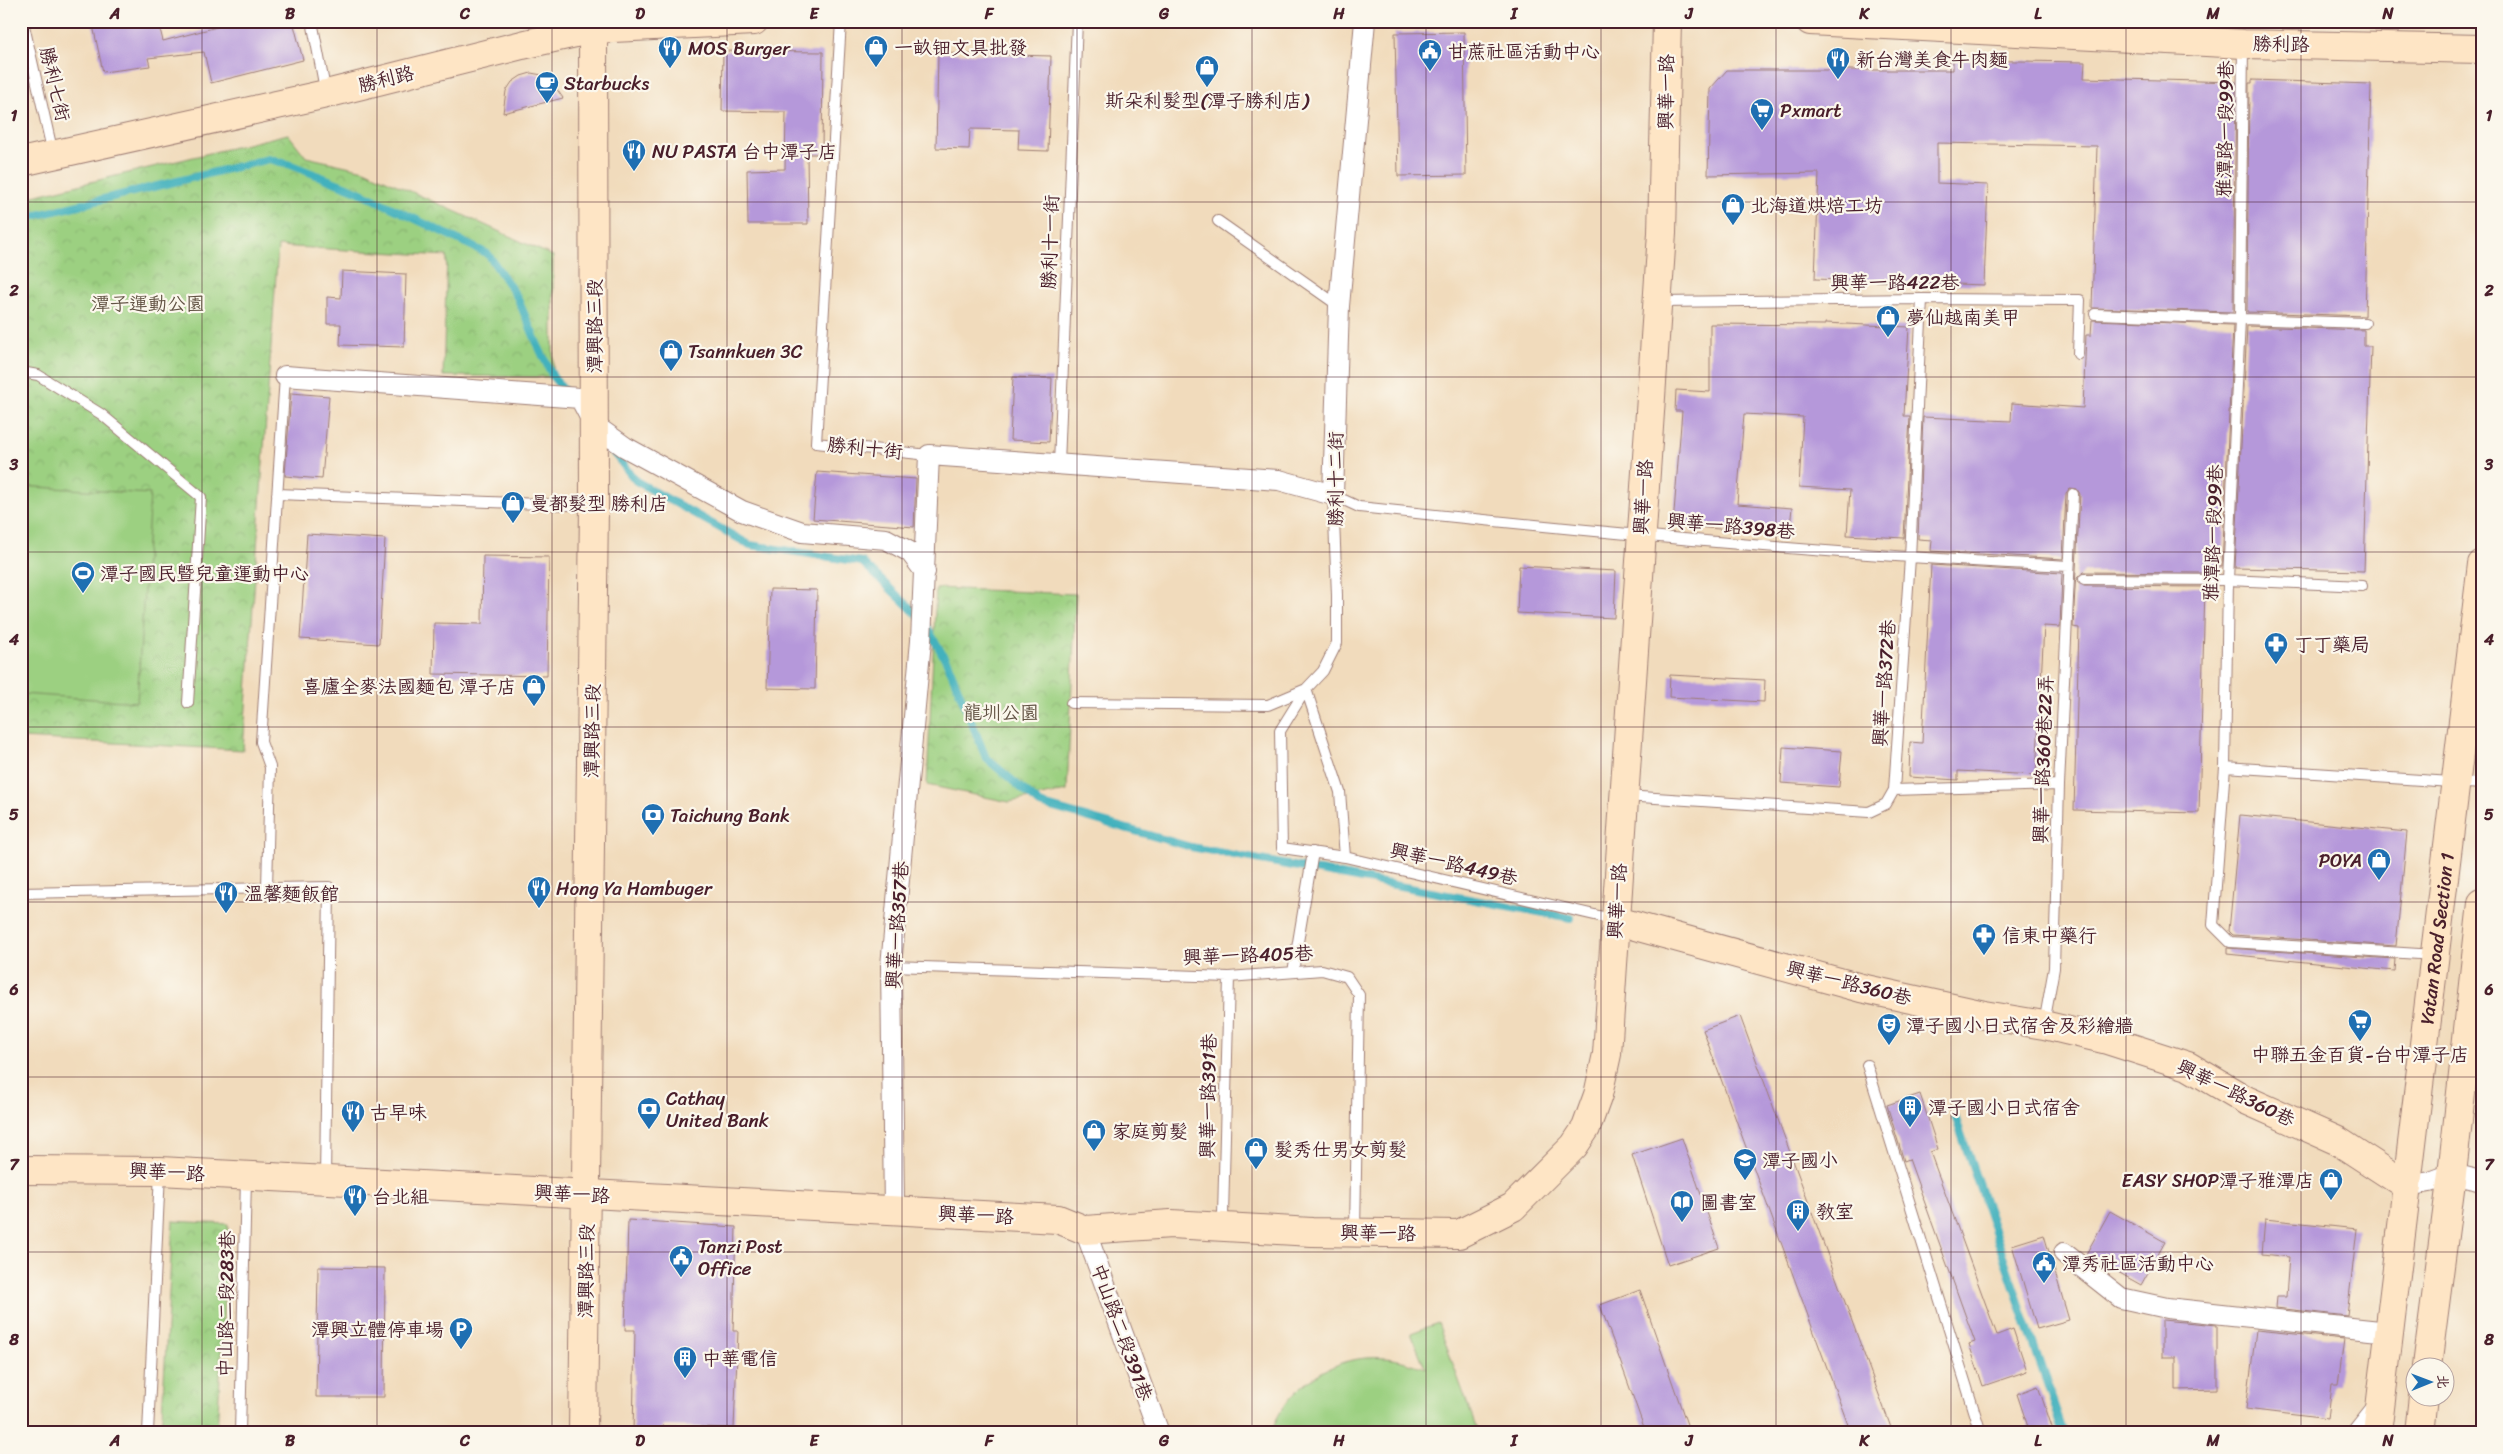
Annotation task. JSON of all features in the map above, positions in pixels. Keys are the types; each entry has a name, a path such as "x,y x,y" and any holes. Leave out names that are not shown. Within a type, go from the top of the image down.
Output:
{"street":[{"name":"勝利路","path":"21,162 326,94 522,45 593,25 754,21"},
{"name":"勝利十二街","path":"1333,495 1339,306 1365,21"},
{"name":"興華一路","path":"21,1170 160,1171 1058,1219 1085,1230 1171,1224 1355,1233 1459,1234 1513,1207 1574,1146 1586,1128 1598,1095 1607,1054 1610,973 1617,920 1662,233 1667,21"},
{"name":"勝利路","path":"1810,21 2244,44 2482,49"},
{"name":"潭興路三段","path":"583,1433 594,506 593,25"},
{"path":"285,376 580,398 594,434 625,447 742,511 802,532 886,539 910,552 924,572"},
{"name":"勝利十街","path":"929,455 1279,480 1333,495"},
{"path":"924,572 929,455"},
{"name":"Yatan Road Section 1","path":"2377,1433 2436,955 2469,782 2482,564"},
{"name":"興華一路357巷","path":"894,1210 891,966 924,608 924,572"},
{"path":"2428,1356 2452,1174 2482,903"},
{"name":"興華一路360巷","path":"1617,920 1861,988 1984,1015 2044,1025 2107,1040 2188,1066 2246,1100 2338,1140 2407,1186"},
{"path":"2407,1186 2430,1182 2452,1174 2482,1181"},
{"name":"中山路二段391巷","path":"1085,1230 1159,1433"},
{"path":"2064,1254 2121,1298 2166,1308 2389,1332"},
{"path":"2357,1433 2380,1404"},
{"path":"2419,1433 2422,1406"}],"lane":[{"name":"勝利七街","path":"23,21 53,154"},
{"path":"312,21 326,94"},
{"name":"勝利十街","path":"840,21 816,442 929,455"},
{"name":"勝利十一街","path":"1059,464 1077,21"},
{"name":"雅潭路一段99巷","path":"2244,44 2240,319 2228,580 2225,767 2213,925 2230,942 2436,955"},
{"path":"1218,222 1339,306"},
{"name":"興華一路422巷","path":"1656,302 1922,299 2080,300 2078,354"},
{"name":"興華一路372巷","path":"1894,790 1910,558 1922,299"},
{"path":"2095,314 2365,324"},
{"path":"21,372 38,375 101,414 201,497 188,703"},
{"path":"267,888 270,767 262,742 276,494 285,376"},
{"path":"276,494 594,506"},
{"name":"興華一路360巷22弄","path":"2044,1025 2054,968 2059,785 2073,494"},
{"name":"興華一路398巷","path":"1333,495 1359,507 1641,536 1910,558 2069,566"},
{"name":"勝利十二街","path":"1071,703 1268,706 1306,689 1323,671 1336,644 1337,594 1333,495"},
{"path":"2084,579 2228,580 2362,586"},
{"path":"1306,689 1340,792 1345,856"},
{"name":"興華一路449巷","path":"1306,689 1280,730 1282,848 1312,857 1345,856 1617,920"},
{"path":"2225,767 2469,782"},
{"path":"1624,796 1869,812 1886,804 1894,790 2059,785"},
{"path":"1293,972 1312,857"},
{"path":"21,892 330,886 325,1180"},
{"name":"興華一路405巷","path":"891,966 1229,977 1322,970 1347,977 1359,995 1355,1233"},
{"name":"興華一路391巷","path":"1222,1216 1229,977"},
{"path":"1866,1065 1981,1433"},
{"path":"148,1433 160,1171"},
{"name":"中山路二段283巷","path":"240,1433 246,1177"}],"green space":[{"name":"潭子運動公園","path":"288,134 306,157 364,170 553,256 553,377 443,376 447,256 278,246 243,750 21,738 21,199"},
{"name":"潭子國民暨兒童運動中心","path":"21,486 150,494 137,702 21,694"},
{"name":"龍圳公園","path":"936,588 1076,594 1067,791 1009,802 927,785"},
{"path":"173,1221 228,1224 217,1433 161,1433"},
{"path":"1438,1323 1478,1433 1271,1433 1278,1416 1288,1401 1301,1387 1331,1367 1367,1358 1385,1358 1425,1368 1411,1333"}],"building":[{"path":"92,21 158,21 163,41 240,21 293,21 303,60 211,83 204,52 148,58 150,66 103,72"},
{"name":"甘蔗社區活動中心","path":"1464,32 1466,175 1398,176 1395,33"},
{"path":"723,51 823,52 822,154 807,154 808,224 748,224 747,170 785,169 786,112 722,111"},
{"path":"938,53 1051,56 1048,151 1018,150 1019,130 970,129 969,149 936,148"},
{"path":"1953,60 2085,62 2084,78 2236,82 2233,312 2092,308 2097,146 1937,143 1937,183 1988,185 1984,285 1815,279 1819,173 1708,175 1710,89 1727,70 1953,70"},
{"path":"531,73 542,75 551,81 563,98 503,113 506,91 512,82 521,76"},
{"path":"2252,80 2371,84 2365,316 2247,312 2249,83 2252,83"},
{"path":"342,271 406,274 404,347 340,345 341,324 327,324 327,297 341,298"},
{"path":"2092,320 2233,325 2222,567 2206,567 2206,573 2084,572 2077,578 2078,583 2084,586 2205,587 2199,813 2074,810 2079,628 2073,627 2080,494 2077,489 2070,488 2066,493 2063,559 1931,551 1932,540 1918,539 1923,417 2011,421 2012,403 2083,408 2086,335 2091,335"},
{"path":"1825,323 1909,327 1904,416 1910,416 1904,538 1847,535 1850,490 1799,487 1803,417 1744,414 1737,504 1792,508 1789,535 1673,525 1682,411 1675,411 1676,390 1710,392 1710,324 1825,325"},
{"path":"2247,326 2364,330 2364,346 2371,346 2364,571 2235,568"},
{"path":"1013,377 1052,378 1049,442 1010,440"},
{"path":"291,393 329,396 322,479 285,476"},
{"path":"817,472 916,479 914,527 813,519"},
{"path":"307,534 385,539 379,644 300,639"},
{"path":"483,556 549,557 547,676 433,674 434,623 482,624"},
{"path":"1931,565 2062,573 2060,627 2044,626 2036,775 1958,771 1958,780 1909,777 1910,742 1922,743"},
{"path":"1519,566 1616,571 1614,618 1517,613"},
{"path":"770,589 817,590 815,689 767,688"},
{"path":"1670,675 1765,680 1764,702 1669,697"},
{"path":"1783,747 1842,751 1839,787 1781,783"},
{"path":"2240,815 2407,832 2396,946 2233,935 2229,931"},
{"path":"2227,948 2395,959 2394,971 2227,954"},
{"name":"教室","path":"1740,1016 1893,1433 1851,1433 1703,1030"},
{"path":"1920,1094 1938,1149 1930,1152 1997,1335 2013,1329 2027,1371 1983,1386 1969,1344 1975,1342 1909,1159 1904,1161 1887,1105"},
{"path":"1682,1138 1719,1248 1668,1265 1632,1155"},
{"path":"2110,1211 2165,1242 2141,1285 2086,1254"},
{"path":"2265,1219 2357,1229 2347,1316 2276,1308 2277,1297 2286,1297 2289,1257 2262,1254"},
{"path":"628,1220 736,1227 733,1331 738,1331 734,1428 663,1426 662,1433 633,1433 635,1330 625,1330"},
{"name":"潭秀社區活動中心","path":"2044,1235 2069,1320 2037,1329 2012,1245"},
{"path":"318,1267 385,1268 384,1397 316,1397"},
{"path":"1640,1290 1690,1433 1646,1433 1600,1305"},
{"path":"2162,1320 2217,1325 2217,1389 2176,1390 2176,1357 2162,1357"},
{"path":"2256,1330 2344,1339 2338,1385 2332,1385 2328,1419 2246,1409"},
{"path":"2038,1386 2054,1433 2030,1433 2017,1394"}],"waterway":[{"path":"21,219 269,159 291,165 357,191 488,254 517,297 553,377 566,393"},
{"path":"604,441 636,481 750,545 862,562 919,616"},
{"path":"927,627 948,664 986,758 1040,804 1191,847 1571,918"},
{"path":"1955,1116 2064,1433"}],"place":[{"name":"一畝钿文具批發","path":"876,68"},
{"name":"MOS Burger","path":"670,69"},
{"name":"甘蔗社區活動中心","path":"1430,72"},
{"name":"新台灣美食牛肉麵","path":"1838,80"},
{"name":"斯朵利髮型(潭子勝利店)","path":"1207,88"},
{"name":"Starbucks","path":"547,104"},
{"name":"Pxmart","path":"1762,131"},
{"name":"NU PASTA 台中潭子店","path":"634,172"},
{"name":"北海道烘焙工坊","path":"1733,226"},
{"name":"夢仙越南美甲","path":"1888,338"},
{"name":"Tsannkuen 3C","path":"671,372"},
{"name":"曼都髮型 勝利店","path":"513,524"},
{"name":"潭子國民暨兒童運動中心","path":"83,594"},
{"name":"丁丁藥局","path":"2276,665"},
{"name":"喜廬全麥法國麵包 潭子店","path":"534,707"},
{"name":"Taichung Bank","path":"653,836"},
{"name":"POYA","path":"2379,881"},
{"name":"Hong Ya Hambuger","path":"539,909"},
{"name":"溫馨麵飯館","path":"226,914"},
{"name":"信東中藥行","path":"1984,956"},
{"name":"中聯五金百貨-台中潭子店","path":"2360,1042"},
{"name":"潭子國小日式宿舍及彩繪牆","path":"1889,1046"},
{"name":"潭子國小日式宿舍","path":"1910,1128"},
{"name":"Cathay United Bank","path":"649,1130"},
{"name":"古早味","path":"353,1133"},
{"name":"家庭剪髮","path":"1094,1152"},
{"name":"髮秀仕男女剪髮","path":"1256,1170"},
{"name":"潭子國小","path":"1745,1181"},
{"name":"EASY SHOP潭子雅潭店","path":"2331,1201"},
{"name":"台北組","path":"355,1217"},
{"name":"圖書室","path":"1682,1223"},
{"name":"教室","path":"1798,1232"},
{"name":"Tanzi Post Office","path":"681,1278"},
{"name":"潭秀社區活動中心","path":"2044,1284"},
{"name":"潭興立體停車場","path":"461,1350"},
{"name":"中華電信","path":"685,1379"}]}
